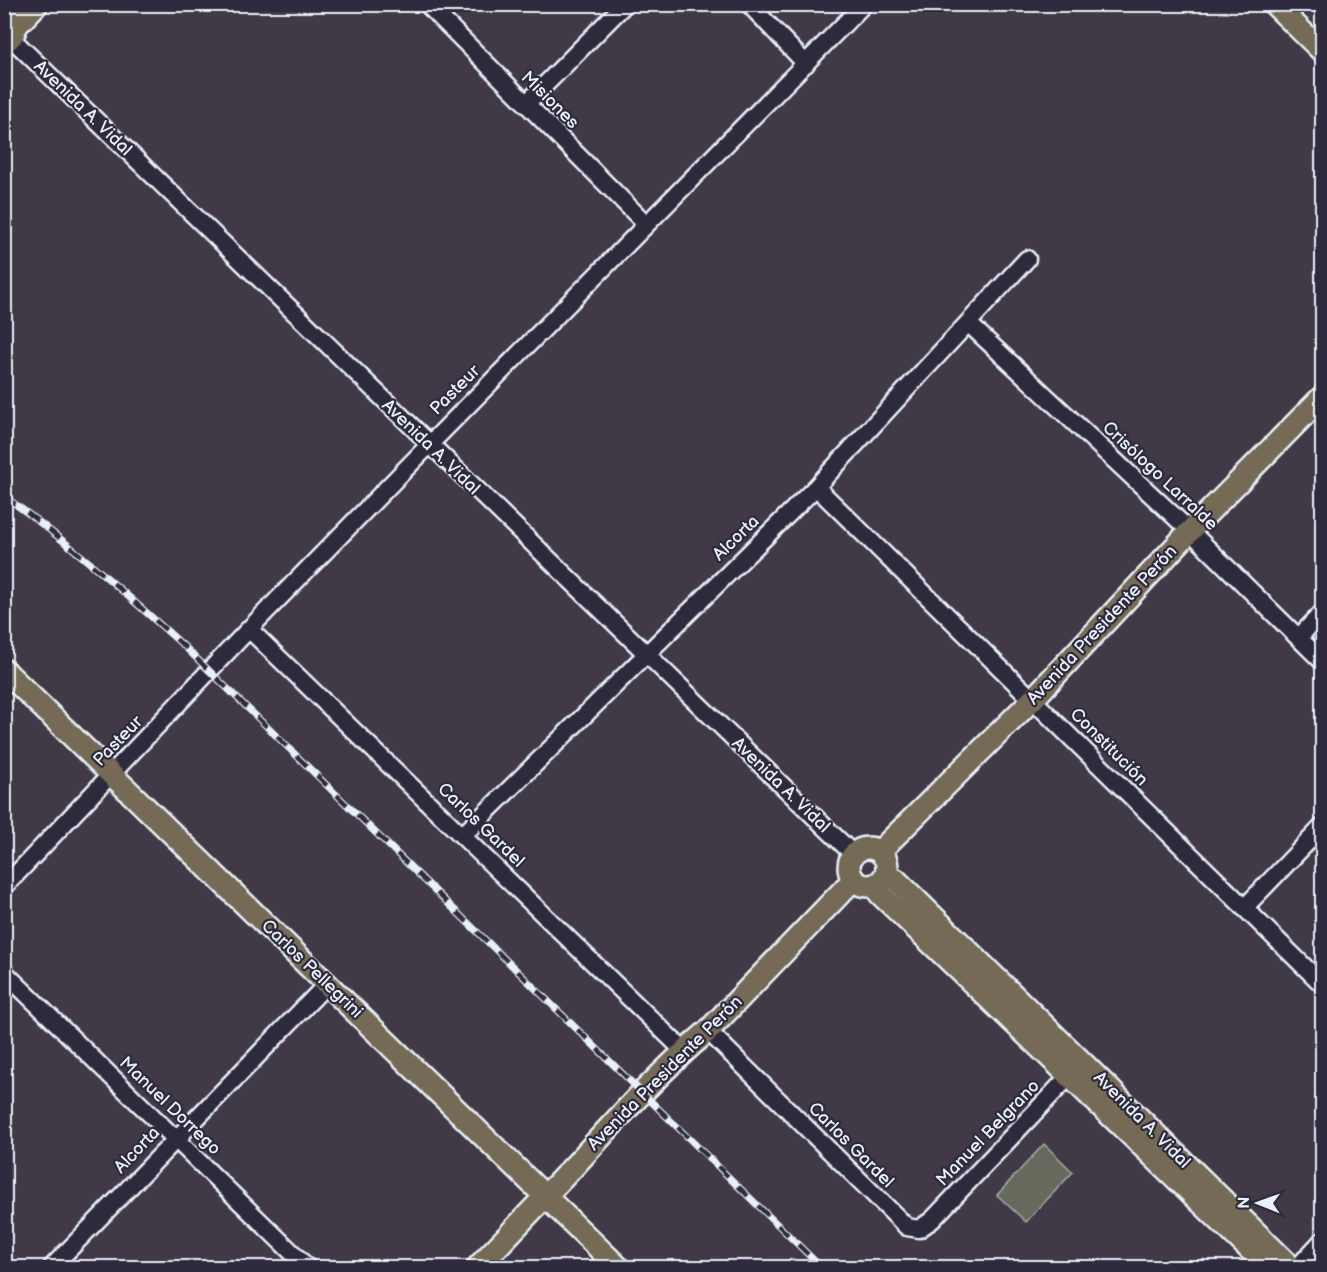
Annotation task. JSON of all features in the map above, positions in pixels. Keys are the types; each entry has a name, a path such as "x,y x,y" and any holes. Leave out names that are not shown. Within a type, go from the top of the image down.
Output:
{"main road":[{"path":"11,35 37,4"},
{"path":"1274,4 1323,51"},
{"path":"1293,4 1323,33"},
{"path":"4,5 12,10 11,35"},
{"name":"Avenida Presidente Perón","path":"880,851 1033,699 1190,531 1323,397"},
{"name":"Carlos Pellegrini","path":"4,670 619,1268"},
{"path":"866,847 880,851 887,862 881,880 861,885 853,880 848,867 853,854 866,847"},
{"name":"Avenida Presidente Perón","path":"477,1268 642,1092 708,1030 853,880"},
{"name":"Avenida A. Vidal","path":"881,880 880,894 1076,1069 1292,1268"},
{"name":"Avenida A. Vidal","path":"1076,1069 1269,1268"}],"street":[{"name":"Misiones","path":"427,4 646,224"},
{"path":"526,104 625,4"},
{"path":"749,4 806,64"},
{"name":"Pasteur","path":"4,887 112,776 249,629 864,4"},
{"name":"Avenida A. Vidal","path":"11,35 429,445 853,854"},
{"name":"Alcorta","path":"463,835 816,487 1027,259"},
{"name":"Crisólogo Larralde","path":"968,323 1190,531 1323,661"},
{"name":"Constitución","path":"816,487 1323,984"},
{"path":"1299,638 1323,613"},
{"name":"Carlos Gardel","path":"249,629 684,1051"},
{"path":"1244,908 1323,827"},
{"name":"Manuel Dorrego","path":"4,972 308,1268"},
{"name":"Alcorta","path":"51,1268 327,984"},
{"name":"Carlos Gardel","path":"708,1030 907,1227 920,1229"},
{"name":"Manuel Belgrano","path":"920,1229 932,1220 1076,1069"},
{"path":"1297,1268 1323,1241"}],"green space":[{"path":"1044,1144 1073,1172 1026,1222 997,1195"}],"railway":[{"path":"4,496 75,550 186,648 822,1268"}]}
